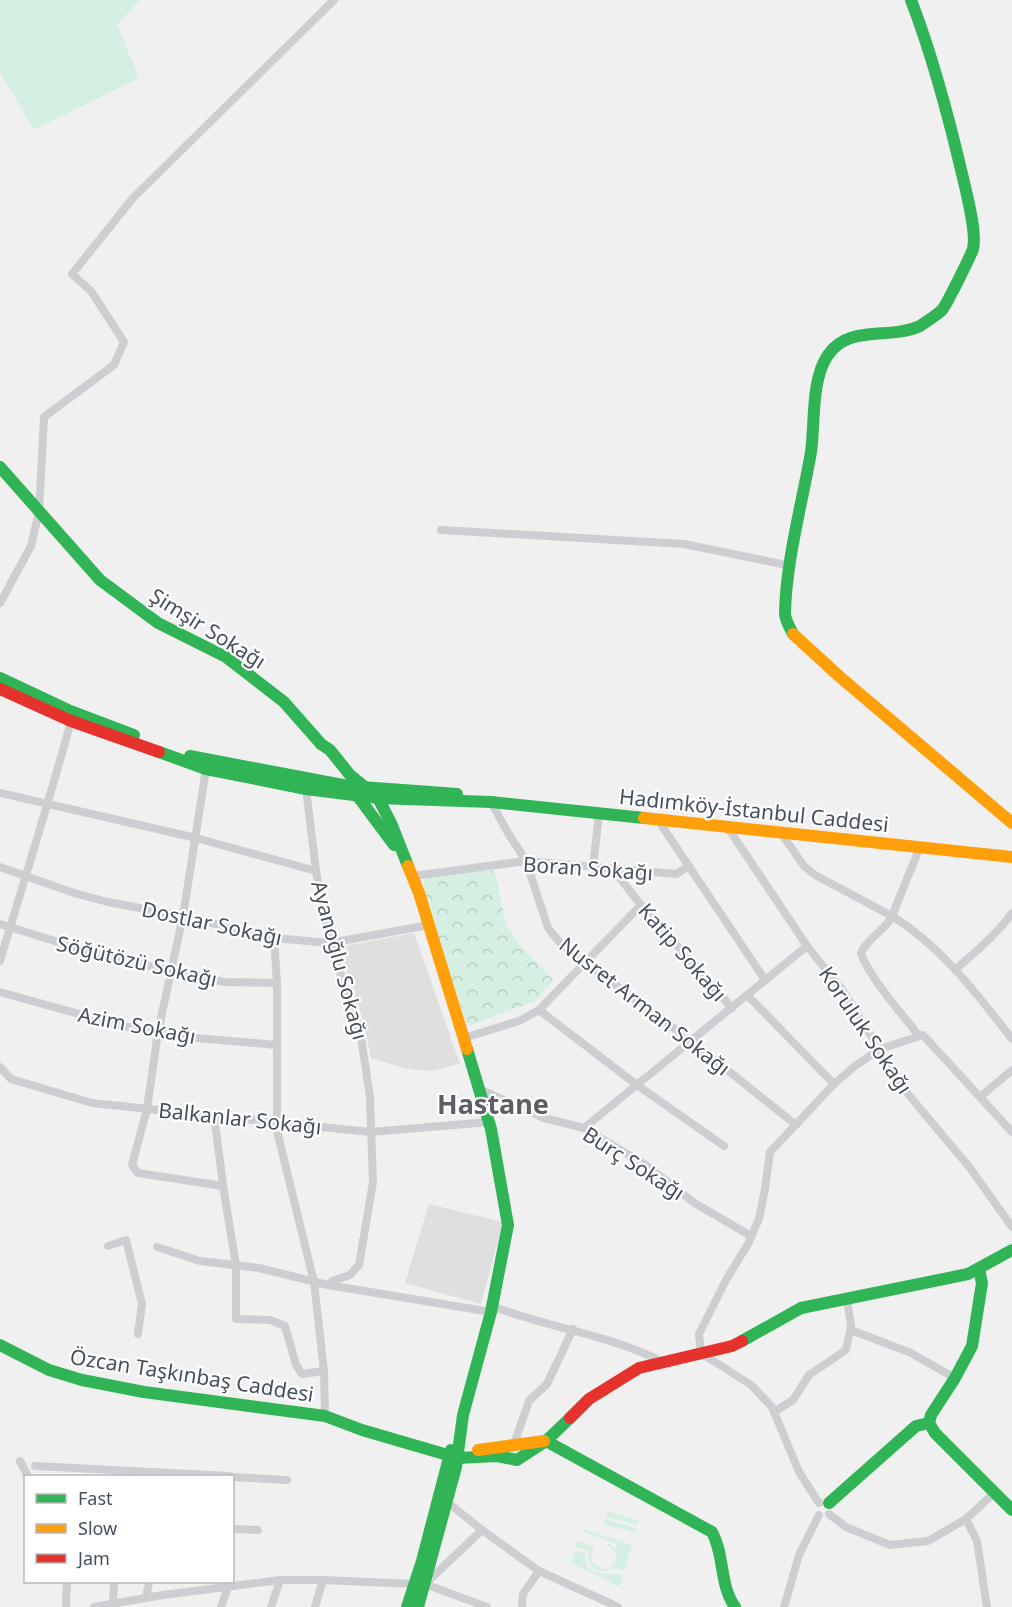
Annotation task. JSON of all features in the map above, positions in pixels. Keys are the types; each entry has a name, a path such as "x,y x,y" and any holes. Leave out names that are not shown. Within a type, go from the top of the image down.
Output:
{"main road":[{"path":"911,0 923,31 954,139 971,211 974,249 942,310 915,327 891,333 858,335 840,343 829,353 822,365 817,389 811,450 784,616 792,633 1012,823"},
{"name":"Şimşir Sokağı","path":"0,467 100,580 158,623 226,657 284,702 321,744"},
{"name":"Hadımköy-İstanbul Caddesi","path":"0,678 68,710 195,758 348,786 378,798 491,802 1012,857"},
{"name":"Hadımköy-İstanbul Caddesi","path":"0,689 70,721 206,769 306,789 450,793 483,798 491,802"},
{"path":"321,744 348,786"},
{"path":"321,744 330,750 350,775 411,871"},
{"path":"378,798 392,823 411,871 464,1038 489,1122 508,1225 491,1309 420,1584 418,1607"},
{"path":"454,1454 497,1456 517,1460 546,1441 589,1399 639,1368 732,1346 801,1308 946,1280 980,1269 1012,1250"},
{"path":"980,1269 982,1283 972,1346 931,1415 929,1424 935,1433 1012,1510"},
{"name":"Özcan Taşkınbaş Caddesi","path":"0,1338 28,1360"},
{"name":"Özcan Taşkınbaş Caddesi","path":"0,1345 61,1374 144,1392 325,1416 454,1454"},
{"path":"825,1507 916,1426 929,1424"},
{"path":"454,1454 546,1441 712,1532 717,1540 728,1598 735,1607"},
{"path":"406,1607 420,1584 446,1500 454,1454"}],"street":[{"path":"0,603 30,546 39,512 44,417 114,365 124,342 91,291 72,274 134,198 334,0"},
{"path":"441,530 684,544 791,566"},
{"path":"0,961 48,805 70,721"},
{"path":"206,769 183,916 158,1032 147,1109 132,1165 138,1173 223,1186"},
{"name":"Ayanoğlu Sokağı","path":"306,789 316,871 330,943 360,1031 370,1097 373,1182 359,1265 350,1275 332,1281 328,1285"},
{"path":"0,793 196,838 316,871"},
{"name":"Nusret Arman Sokağı","path":"491,802 526,861 548,928 562,945 691,1041 796,1125"},
{"path":"593,867 598,814"},
{"path":"658,820 765,981"},
{"name":"Koruluk Sokağı","path":"728,828 807,946 841,988 907,1093 970,1168 1012,1227"},
{"path":"781,833 804,866 815,875 892,915 912,928 955,970 1012,1039"},
{"path":"919,1036 866,965 861,953 870,939 888,925 921,847"},
{"name":"Boran Sokağı","path":"411,871 526,861 676,874 689,866"},
{"name":"Dostlar Sokağı","path":"0,867 74,893 108,902 183,916 273,938 330,943 429,925"},
{"name":"Katip Sokağı","path":"612,868 641,905 732,1008"},
{"path":"464,1038 519,1021 539,1010 641,905"},
{"path":"955,970 979,949 1012,913"},
{"name":"Söğütözü Sokağı","path":"0,924 87,951 171,971 224,982 277,983"},
{"path":"273,938 277,983 277,1131 314,1282 324,1371 325,1416"},
{"path":"584,1128 807,946"},
{"name":"Azim Sokağı","path":"0,992 95,1020 196,1038 276,1045"},
{"path":"747,995 834,1084"},
{"path":"539,1010 637,1085 724,1146"},
{"path":"995,1492 966,1519 928,1540 890,1545 846,1527 825,1507 799,1472 772,1407 751,1385 701,1353 699,1334 759,1219 770,1152 834,1084 880,1049 923,1035 1012,1132"},
{"name":"Balkanlar Sokağı","path":"0,1067 11,1079 92,1103 370,1132 489,1122"},
{"path":"980,1097 1012,1070"},
{"name":"Burç Sokağı","path":"479,1089 544,1118 584,1128 647,1166 696,1204 751,1236"},
{"path":"214,1115 223,1186 237,1265 236,1319 270,1320 285,1326 296,1365 302,1374 324,1371"},
{"path":"108,1246 126,1240 142,1304 138,1334"},
{"path":"157,1247 200,1261 259,1268 328,1285 491,1309 573,1329 642,1351 663,1362"},
{"path":"774,1412 793,1400 809,1375 846,1350 851,1330 847,1299"},
{"path":"514,1444 530,1401 547,1383 573,1329"},
{"path":"851,1330 911,1353 955,1378"},
{"path":"20,1461 27,1475"},
{"path":"35,1466 195,1475"},
{"path":"234,1477 287,1480"},
{"path":"446,1500 482,1530 539,1571 602,1603 618,1607"},
{"path":"784,1607 799,1556 819,1515 816,1509 825,1507"},
{"path":"966,1519 977,1541 987,1607"},
{"path":"234,1530 258,1530"},
{"path":"420,1584 482,1530"},
{"path":"522,1607 524,1594 539,1571"},
{"path":"100,1606 147,1597 280,1580 323,1580 420,1584 487,1607"},
{"path":"271,1607 280,1580"},
{"path":"315,1607 323,1580"},
{"path":"66,1607 67,1583"},
{"path":"113,1603 114,1583"},
{"path":"147,1597 149,1583"},
{"path":"221,1607 228,1587"}],"shaded area":[{"path":"414,933 460,1064 431,1071 407,1069 371,1058 364,1023 339,947"},
{"path":"429,1204 503,1222 481,1304 405,1283"}],"green space":[{"path":"0,0 140,0 117,24 139,78 34,130 0,72"},
{"path":"495,870 508,926 522,947 553,980 536,1001 471,1025 466,1021 425,897 424,876"},
{"path":"607,1511 638,1520 637,1525 605,1516"},
{"path":"605,1519 636,1528 635,1533 603,1524"},
{"path":"584,1529 632,1545 624,1571 616,1568 600,1572 592,1566 589,1561 589,1551 575,1547 577,1541 591,1545 594,1549 591,1556 593,1563 602,1569 611,1567 616,1560 616,1553 608,1543 616,1548 617,1544 583,1532"},
{"path":"575,1550 585,1554 586,1563 593,1572 623,1575 620,1587 571,1563"}],"traffic: fast":[{"path":"793,634 785,613 788,573 811,452 816,389 823,365 837,345 847,339 908,330 920,326 937,314 948,300 973,249 974,234 971,214 952,133 911,0"},
{"path":"0,467 100,580 158,623 226,657 284,702 321,744"},
{"path":"0,678 68,710 134,735"},
{"path":"321,744 330,750 350,775 378,798 391,823 408,866"},
{"path":"159,752 206,769 306,789 378,798 491,802 644,818"},
{"path":"190,756 348,786 457,794"},
{"path":"356,794 394,845"},
{"path":"418,1607 456,1467 463,1415 491,1312 508,1225 491,1129 467,1049"},
{"path":"742,1341 801,1308 968,1274 1012,1250"},
{"path":"979,1269 982,1283 972,1346 931,1415 929,1423 935,1433 1012,1510"},
{"path":"0,1345 49,1370 82,1380 144,1392 325,1416 362,1430 458,1458 497,1456 517,1460 546,1441 570,1418"},
{"path":"829,1503 916,1426 929,1423"},
{"path":"546,1441 712,1532 719,1551 726,1589 735,1607"},
{"path":"407,1607 422,1561 451,1450"}],"traffic: slow":[{"path":"793,634 840,677 1012,823"},
{"path":"644,818 1012,857"},
{"path":"408,866 419,893 467,1049"},
{"path":"478,1450 544,1441"}],"traffic: jam":[{"path":"0,689 71,721 159,752"},
{"path":"570,1418 589,1399 639,1368 732,1346 742,1341"}],"district":[{"name":"Hastane","path":"493,1103"}]}
